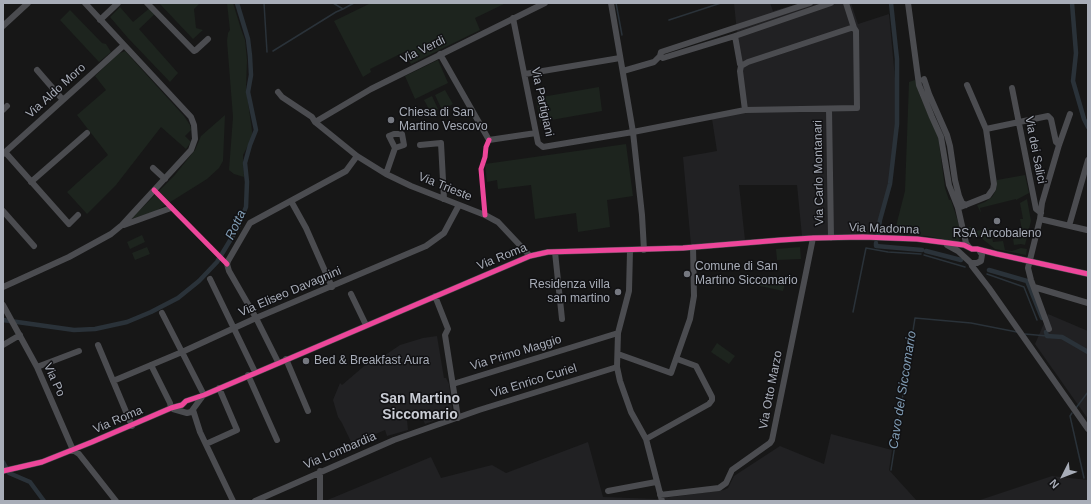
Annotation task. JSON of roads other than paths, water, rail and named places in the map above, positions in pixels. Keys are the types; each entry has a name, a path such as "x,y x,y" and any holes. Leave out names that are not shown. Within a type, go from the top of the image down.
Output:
{"street":[{"path":"3,26 28,3"},
{"path":"3,287 69,257 111,234 122,225 191,150 195,139 194,125 191,117 85,3"},
{"path":"100,20 118,3"},
{"path":"148,3 194,51 208,39"},
{"name":"Via Verdi","path":"315,122 371,89 545,3"},
{"path":"610,3 633,132 642,215 644,250"},
{"path":"623,71 654,62 660,56 661,52 810,3"},
{"path":"660,56 663,58 733,37 831,3"},
{"path":"633,132 745,110 857,108 856,31 846,3"},
{"path":"908,3 919,85 941,137 949,185 957,199 966,205"},
{"name":"Via Partigiani","path":"513,18 538,143 543,147 633,132"},
{"path":"739,26 742,33"},
{"path":"741,66 748,62 854,28"},
{"path":"728,29 733,37 741,66 740,71 745,110"},
{"name":"Via Aldo Moro","path":"4,153 124,44"},
{"path":"440,54 489,140 536,133"},
{"path":"525,74 620,58"},
{"path":"37,70 63,100"},
{"path":"924,79 947,135 950,146 958,208 966,244 972,249"},
{"path":"958,208 984,199 988,196 993,189 994,179 986,129 967,85"},
{"name":"Via dei Salici","path":"1012,88 1036,209 1040,216"},
{"name":"Via Trieste","path":"278,92 282,97 312,118 357,156 386,174 485,215 498,222 530,256"},
{"name":"Via Carlo Montanari","path":"829,109 831,238"},
{"path":"1049,329 1029,274 1029,261 1042,203 1070,114"},
{"path":"986,129 1049,116 1056,142 1059,145"},
{"path":"31,182 87,133"},
{"path":"420,145 441,143 444,199"},
{"path":"386,174 395,148"},
{"path":"4,153 69,224 78,215"},
{"path":"278,362 256,318 229,271 227,264 250,223 346,171 357,156"},
{"path":"1069,226 1088,160"},
{"path":"153,168 165,179"},
{"path":"291,201 306,228 332,287"},
{"name":"Via Eliseo Davagnini","path":"113,381 182,352 256,318 426,246 444,233 459,205"},
{"path":"122,225 171,208"},
{"path":"3,211 34,246"},
{"path":"1040,216 1069,226 1087,230"},
{"name":"Via Madonna","path":"831,238 863,237 936,241"},
{"name":"Via Otto Marzo","path":"661,498 719,488 726,483 732,470 772,440 812,238"},
{"name":"Via Roma","path":"3,471 42,462 132,426 171,408 182,405 186,401 190,401 278,362 530,256 555,252 630,251 777,240 831,238"},
{"path":"959,244 965,238"},
{"path":"936,241 951,246 970,261 980,260 988,255 997,254"},
{"path":"936,241 959,244 972,249 1088,274"},
{"path":"618,354 671,373 690,319 694,296 693,247"},
{"path":"972,249 968,252 972,266 982,277 1088,429"},
{"path":"979,250 981,252 980,260 982,277"},
{"path":"630,251 629,291 618,333 617,367 620,381 631,412 646,439 661,498"},
{"path":"555,252 562,319"},
{"path":"210,280 255,372"},
{"path":"1034,288 1088,303"},
{"path":"351,294 366,325"},
{"path":"435,296 448,329 445,335 458,418"},
{"name":"Via Po","path":"3,305 37,367 73,450"},
{"path":"162,313 204,395"},
{"name":"Via Primo Maggio","path":"453,384 618,333"},
{"path":"3,345 20,335"},
{"path":"98,345 132,426"},
{"path":"37,367 80,351"},
{"path":"286,359 308,411"},
{"path":"646,439 709,404 712,400 712,397 696,366 677,359"},
{"path":"151,365 170,403 171,408 190,410"},
{"name":"Via Enrico Curiel","path":"458,418 516,398 617,367"},
{"path":"248,375 278,440"},
{"path":"206,444 237,430 219,388"},
{"name":"Via Roma","path":"190,410 204,395"},
{"path":"190,401 193,403 190,410 233,501"},
{"path":"182,405 182,409 190,410"},
{"name":"Via Lombardia","path":"255,501 320,471 394,440 458,418"},
{"path":"73,450 79,454 116,501"},
{"path":"320,471 320,501"},
{"path":"608,491 656,482"}],"waterway":[{"name":"Rotta","path":"3,320 74,330 95,329 127,322 178,298 199,281 217,262 237,229 246,207 247,182 245,163 256,130 248,92 251,75 248,39 237,3"},
{"name":"Cavo del Siccomario","path":"264,3 267,52"},
{"name":"Cavo del Siccomario","path":"333,3 343,9"},
{"name":"Cavo del Siccomario","path":"273,51 336,12 354,3"},
{"path":"616,3 622,35"},
{"name":"Cavo del Siccomario","path":"669,20 721,3"},
{"path":"878,234 880,220 890,184 897,124 897,59 891,3"},
{"path":"1072,3 1076,53 1073,81 1084,119 1088,127"},
{"path":"876,243 876,246 922,250"},
{"name":"Cavo del Siccomario","path":"853,312 866,248 888,252 921,254"},
{"path":"926,251 961,260"},
{"name":"Cavo del Siccomario","path":"924,255 965,267"},
{"path":"989,270 1027,281 1042,318"},
{"name":"Cavo del Siccomario","path":"987,274 1024,287 1037,320"},
{"name":"Cavo del Siccomario","path":"891,470 915,318 971,323 1017,332"},
{"path":"1046,332 1047,336 1062,337 1088,352"},
{"name":"Cavo del Siccomario","path":"1025,334 1047,336"},
{"name":"Cavo del Siccomario","path":"1076,408 1088,392"},
{"name":"Cavo del Siccomario","path":"1072,413 1070,416 1084,478"},
{"path":"3,462 9,473 30,482 44,501"}],"place":[{"name":"Chiesa di San Martino Vescovo","path":"391,120"},
{"name":"RSA Arcobaleno","path":"997,221"},
{"name":"Comune di San Martino Siccomario","path":"687,274"},
{"name":"Residenza villa san martino","path":"618,292"},
{"name":"Bed & Breakfast Aura","path":"306,361"}],"district":[{"name":"San Martino Siccomario","path":"420,408"}]}
